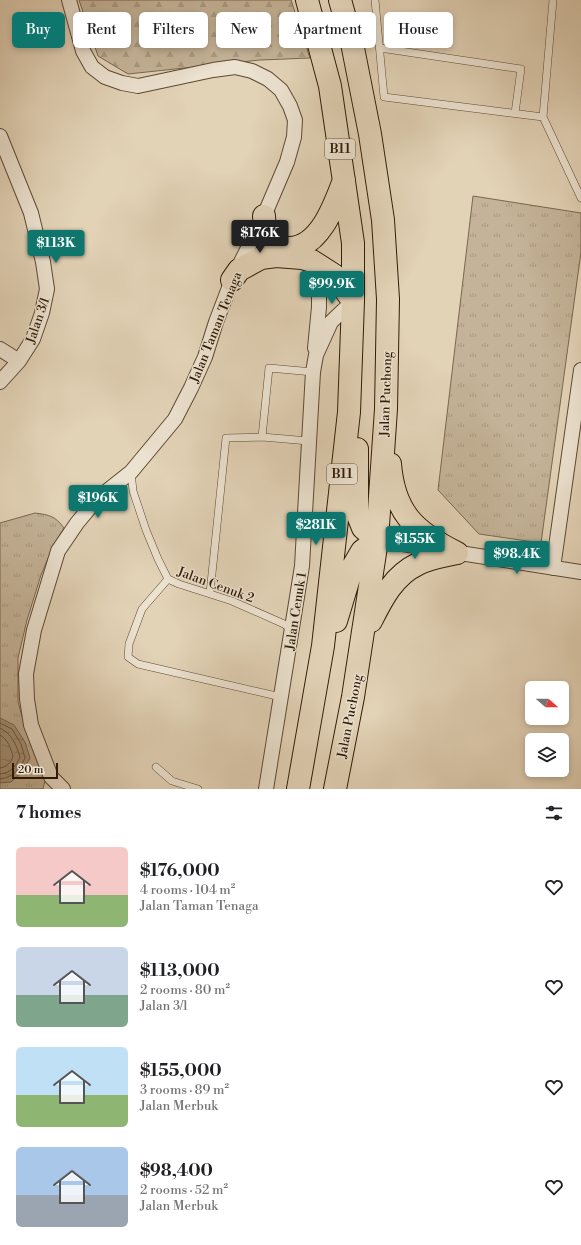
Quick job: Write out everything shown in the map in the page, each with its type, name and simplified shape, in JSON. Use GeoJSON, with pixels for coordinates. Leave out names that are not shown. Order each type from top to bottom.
{"type":"FeatureCollection","features":[{"type":"Feature","properties":{"kind":"main road","name":"B11"},"geometry":{"type":"LineString","coordinates":[[298,789],[323,646],[349,412],[353,302],[353,243],[344,178],[330,86],[308,0]]}},
{"type":"Feature","properties":{"kind":"main road","name":"Jalan Puchong"},"geometry":{"type":"LineString","coordinates":[[335,789],[364,635],[377,540],[386,409],[388,299],[383,220],[370,134],[354,50],[340,0]]}},
{"type":"Feature","properties":{"kind":"main road"},"geometry":{"type":"LineString","coordinates":[[264,216],[269,241],[280,248],[297,248],[310,240],[319,231],[328,216],[344,178]]}},
{"type":"Feature","properties":{"kind":"main road"},"geometry":{"type":"LineString","coordinates":[[232,280],[240,270],[261,258],[290,256],[302,258],[312,261],[334,275],[353,302]]}},
{"type":"Feature","properties":{"kind":"main road"},"geometry":{"type":"LineString","coordinates":[[386,409],[391,469],[395,493],[402,509],[416,528],[437,543],[457,553]]}},
{"type":"Feature","properties":{"kind":"main road"},"geometry":{"type":"LineString","coordinates":[[323,646],[334,630],[352,568],[362,551],[377,540],[363,528],[357,513],[357,442],[349,412]]}},
{"type":"Feature","properties":{"kind":"main road"},"geometry":{"type":"LineString","coordinates":[[364,635],[380,603],[392,584],[404,572],[430,559],[457,553]]}},
{"type":"Feature","properties":{"kind":"street","name":"Jalan Taman Tenaga"},"geometry":{"type":"LineString","coordinates":[[63,789],[50,783],[31,725],[27,699],[26,674],[34,630],[58,551],[77,523],[97,499],[131,472],[175,419],[205,357],[216,322],[232,280],[264,216],[287,162],[294,137],[295,120],[290,106],[281,90],[268,79],[252,71],[235,67],[213,70],[138,86],[122,84],[104,77],[92,67],[83,51],[69,0]]}},
{"type":"Feature","properties":{"kind":"street","name":"Jalan 3/1"},"geometry":{"type":"LineString","coordinates":[[0,136],[31,213],[43,262],[47,289],[42,312],[33,338],[19,361],[0,382]]}},
{"type":"Feature","properties":{"kind":"street"},"geometry":{"type":"LineString","coordinates":[[312,261],[319,288],[316,355]]}},
{"type":"Feature","properties":{"kind":"street","name":"Jalan Cenuk 1"},"geometry":{"type":"LineString","coordinates":[[266,789],[302,566],[313,372],[316,355],[331,322],[353,302]]}},
{"type":"Feature","properties":{"kind":"street"},"geometry":{"type":"LineString","coordinates":[[0,348],[19,361]]}},
{"type":"Feature","properties":{"kind":"street"},"geometry":{"type":"LineString","coordinates":[[553,568],[579,399],[581,370]]}},
{"type":"Feature","properties":{"kind":"street"},"geometry":{"type":"LineString","coordinates":[[377,540],[581,572]]}},
{"type":"Feature","properties":{"kind":"lane"},"geometry":{"type":"LineString","coordinates":[[375,0],[384,97],[543,117]]}},
{"type":"Feature","properties":{"kind":"lane"},"geometry":{"type":"LineString","coordinates":[[553,0],[543,117],[581,198]]}},
{"type":"Feature","properties":{"kind":"lane"},"geometry":{"type":"LineString","coordinates":[[380,48],[521,69],[515,113]]}},
{"type":"Feature","properties":{"kind":"lane"},"geometry":{"type":"LineString","coordinates":[[262,437],[268,368],[313,372]]}},
{"type":"Feature","properties":{"kind":"lane"},"geometry":{"type":"LineString","coordinates":[[210,593],[226,438],[262,437],[309,441]]}},
{"type":"Feature","properties":{"kind":"lane","name":"Jalan Cenuk 2"},"geometry":{"type":"LineString","coordinates":[[131,472],[134,491],[146,530],[168,579],[179,584],[210,593],[271,617],[292,630]]}},
{"type":"Feature","properties":{"kind":"lane"},"geometry":{"type":"LineString","coordinates":[[168,579],[142,609],[129,644],[128,657],[138,664],[281,696]]}},
{"type":"Feature","properties":{"kind":"lane"},"geometry":{"type":"LineString","coordinates":[[156,767],[172,781],[198,789]]}},
{"type":"Feature","properties":{"kind":"green space"},"geometry":{"type":"Polygon","coordinates":[[[79,0],[291,0],[295,12],[279,12],[279,48],[307,48],[310,58],[260,60],[128,74],[98,56],[95,48],[131,48],[131,12],[83,12],[79,0]]]}},
{"type":"Feature","properties":{"kind":"green space"},"geometry":{"type":"Polygon","coordinates":[[[473,196],[581,213],[581,252],[541,543],[479,534],[438,490],[473,196]]]}},
{"type":"Feature","properties":{"kind":"green space"},"geometry":{"type":"Polygon","coordinates":[[[35,513],[45,514],[52,517],[64,528],[54,544],[41,575],[27,620],[18,658],[18,702],[28,737],[45,780],[43,789],[0,789],[0,523],[35,513]]]}},
{"type":"Feature","properties":{"kind":"water"},"geometry":{"type":"Polygon","coordinates":[[[0,718],[14,725],[25,742],[30,758],[22,772],[11,782],[0,783],[0,718]]]}}]}
